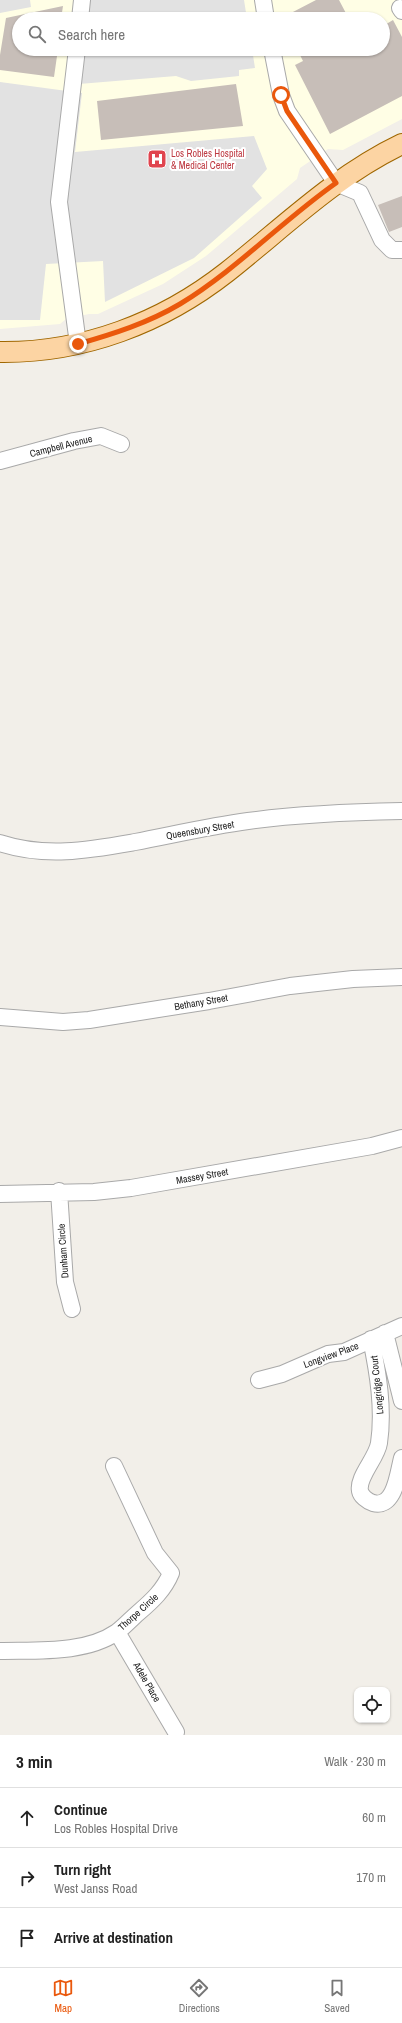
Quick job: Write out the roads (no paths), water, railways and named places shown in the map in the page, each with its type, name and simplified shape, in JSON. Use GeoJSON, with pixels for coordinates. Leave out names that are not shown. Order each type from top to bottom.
{"type":"FeatureCollection","features":[{"type":"Feature","properties":{"kind":"main road"},"geometry":{"type":"LineString","coordinates":[[0,352],[47,349],[78,344],[126,330],[179,305],[226,272],[299,211],[336,183],[402,144]]}},
{"type":"Feature","properties":{"kind":"street"},"geometry":{"type":"LineString","coordinates":[[81,12],[82,0]]}},
{"type":"Feature","properties":{"kind":"street"},"geometry":{"type":"LineString","coordinates":[[263,0],[265,12]]}},
{"type":"Feature","properties":{"kind":"street"},"geometry":{"type":"LineString","coordinates":[[76,56],[59,202],[78,344]]}},
{"type":"Feature","properties":{"kind":"street"},"geometry":{"type":"LineString","coordinates":[[273,56],[281,95],[287,111],[336,183],[349,190],[358,191],[382,240],[392,250],[402,250]]}},
{"type":"Feature","properties":{"kind":"street","name":"Campbell Avenue"},"geometry":{"type":"LineString","coordinates":[[0,461],[74,441],[101,436],[121,444]]}},
{"type":"Feature","properties":{"kind":"street","name":"Queensbury Street"},"geometry":{"type":"LineString","coordinates":[[0,843],[25,849],[81,852],[246,821],[278,817],[332,813],[402,812]]}},
{"type":"Feature","properties":{"kind":"street","name":"Bethany Street"},"geometry":{"type":"LineString","coordinates":[[0,1017],[56,1022],[89,1020],[209,1001],[290,986],[353,978],[402,977]]}},
{"type":"Feature","properties":{"kind":"street","name":"Massey Street"},"geometry":{"type":"LineString","coordinates":[[0,1194],[59,1191],[94,1192],[131,1188],[372,1146],[402,1138]]}},
{"type":"Feature","properties":{"kind":"street","name":"Dunham Circle"},"geometry":{"type":"LineString","coordinates":[[59,1191],[65,1282],[72,1309]]}},
{"type":"Feature","properties":{"kind":"street","name":"Longview Place"},"geometry":{"type":"LineString","coordinates":[[260,1380],[282,1374],[328,1354],[344,1352],[402,1326]]}},
{"type":"Feature","properties":{"kind":"street","name":"Longridge Court"},"geometry":{"type":"LineString","coordinates":[[378,1336],[402,1401]]}},
{"type":"Feature","properties":{"kind":"street","name":"Longridge Court"},"geometry":{"type":"LineString","coordinates":[[378,1336],[377,1367],[381,1414],[379,1443],[376,1454],[360,1480],[360,1491],[364,1498],[379,1504],[386,1502],[390,1497],[402,1458]]}},
{"type":"Feature","properties":{"kind":"street","name":"Thorpe Circle"},"geometry":{"type":"LineString","coordinates":[[0,1651],[70,1648],[102,1639],[117,1632],[154,1599],[166,1586],[171,1573],[156,1553],[114,1466]]}},
{"type":"Feature","properties":{"kind":"street","name":"Adele Place"},"geometry":{"type":"LineString","coordinates":[[117,1632],[176,1732]]}},
{"type":"Feature","properties":{"kind":"place","name":"Los Robles Hospital & Medical Center"},"geometry":{"type":"Point","coordinates":[157,159]}}]}
